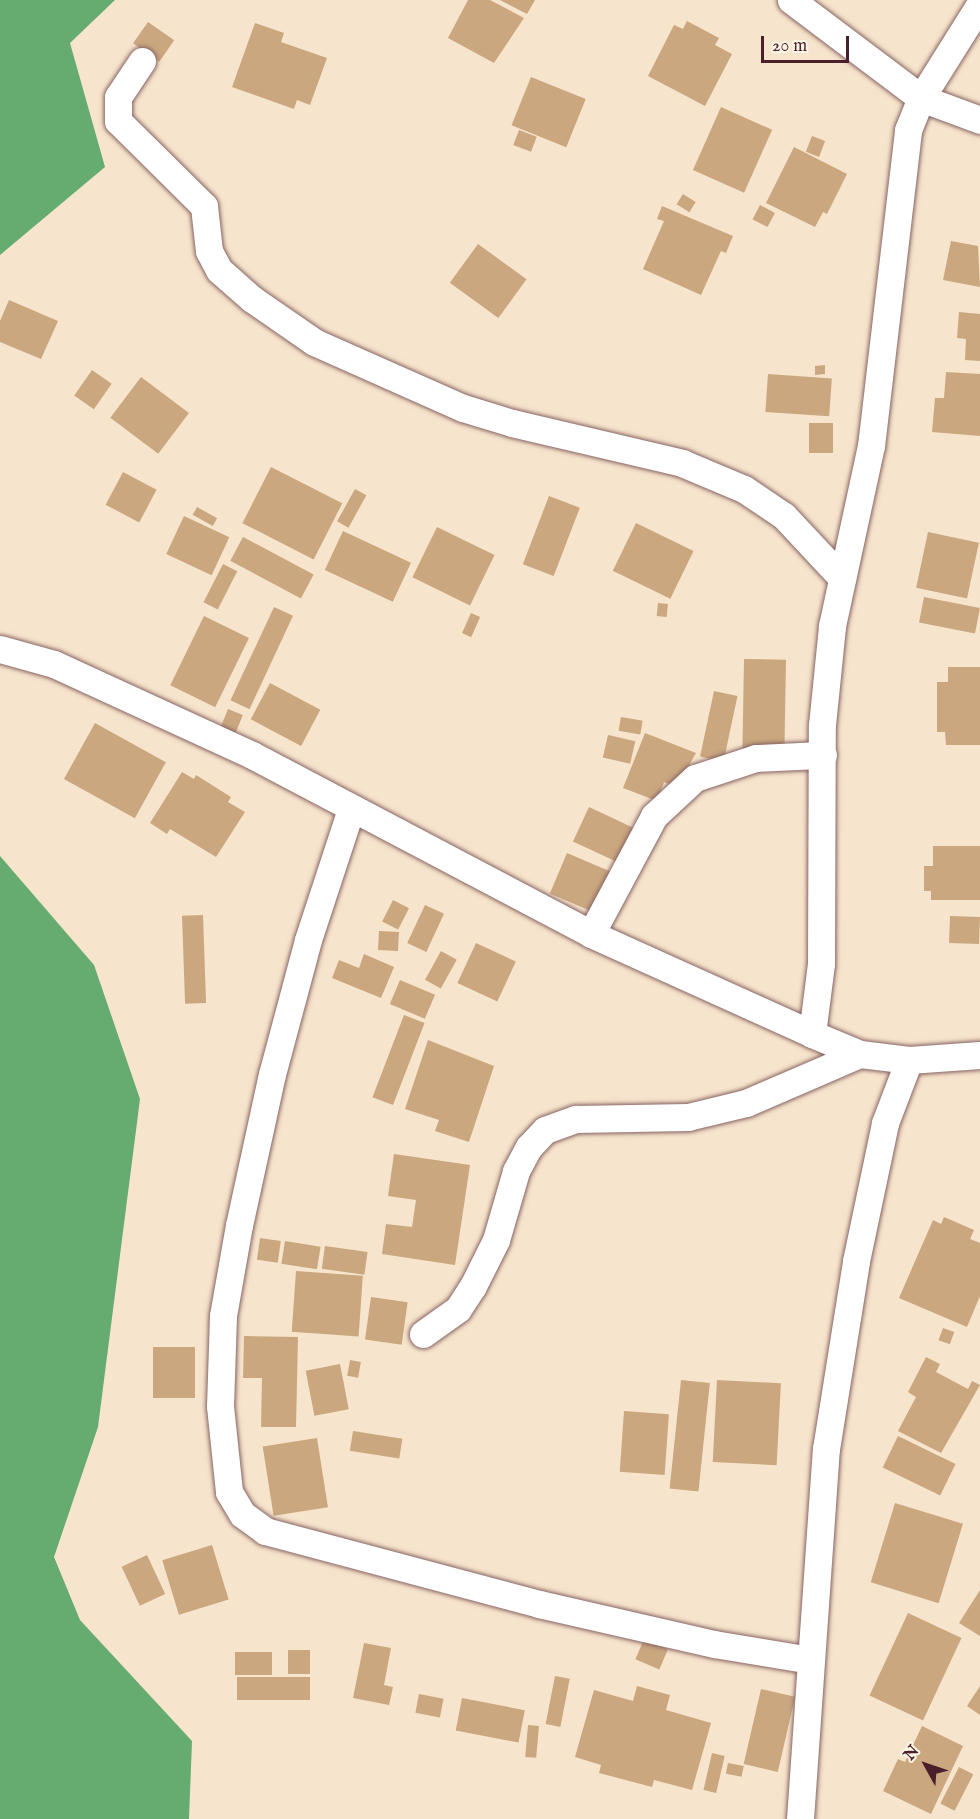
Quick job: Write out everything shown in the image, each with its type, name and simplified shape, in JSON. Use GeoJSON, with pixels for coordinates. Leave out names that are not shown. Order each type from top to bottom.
{"type":"FeatureCollection","features":[{"type":"Feature","properties":{"kind":"street"},"geometry":{"type":"LineString","coordinates":[[791,0],[921,98],[980,120]]}},
{"type":"Feature","properties":{"kind":"street"},"geometry":{"type":"LineString","coordinates":[[812,1034],[821,964],[823,755],[832,626],[871,446],[902,161],[908,130],[921,98],[980,4]]}},
{"type":"Feature","properties":{"kind":"street"},"geometry":{"type":"LineString","coordinates":[[142,62],[118,96],[118,121],[204,206],[209,251],[219,270],[252,299],[314,342],[463,408],[512,423],[682,463],[744,489],[784,516],[842,578]]}},
{"type":"Feature","properties":{"kind":"street"},"geometry":{"type":"LineString","coordinates":[[0,650],[54,664],[252,755],[591,934],[860,1054],[909,1060],[980,1055]]}},
{"type":"Feature","properties":{"kind":"street"},"geometry":{"type":"LineString","coordinates":[[591,934],[654,816],[695,777],[756,758],[823,755]]}},
{"type":"Feature","properties":{"kind":"street"},"geometry":{"type":"LineString","coordinates":[[351,808],[308,940],[272,1074],[239,1225],[223,1316],[220,1406],[229,1492],[242,1514],[265,1531],[539,1604],[714,1644],[811,1660]]}},
{"type":"Feature","properties":{"kind":"street"},"geometry":{"type":"LineString","coordinates":[[423,1334],[458,1310],[489,1258],[516,1171],[529,1147],[545,1130],[576,1119],[688,1117],[746,1103],[860,1054]]}},
{"type":"Feature","properties":{"kind":"street"},"geometry":{"type":"LineString","coordinates":[[800,1819],[826,1449],[856,1261],[885,1123],[909,1060]]}},
{"type":"Feature","properties":{"kind":"green space"},"geometry":{"type":"Polygon","coordinates":[[[0,0],[115,0],[70,43],[105,167],[0,255],[0,0]]]}},
{"type":"Feature","properties":{"kind":"green space"},"geometry":{"type":"Polygon","coordinates":[[[0,856],[94,965],[140,1099],[98,1427],[54,1557],[80,1620],[192,1741],[189,1819],[0,1819],[0,856]]]}},
{"type":"Feature","properties":{"kind":"building"},"geometry":{"type":"Polygon","coordinates":[[[468,0],[490,0],[524,18],[494,63],[448,38],[468,0]]]}},
{"type":"Feature","properties":{"kind":"building"},"geometry":{"type":"Polygon","coordinates":[[[500,0],[535,0],[527,14],[500,0]]]}},
{"type":"Feature","properties":{"kind":"building"},"geometry":{"type":"Polygon","coordinates":[[[687,21],[719,38],[715,45],[732,54],[705,106],[648,76],[674,25],[683,29],[687,21]]]}},
{"type":"Feature","properties":{"kind":"building"},"geometry":{"type":"Polygon","coordinates":[[[148,22],[174,40],[159,62],[133,43],[148,22]]]}},
{"type":"Feature","properties":{"kind":"building"},"geometry":{"type":"Polygon","coordinates":[[[255,23],[284,33],[281,42],[327,58],[310,105],[297,100],[294,109],[232,87],[255,23]]]}},
{"type":"Feature","properties":{"kind":"building"},"geometry":{"type":"Polygon","coordinates":[[[531,77],[586,99],[566,147],[512,125],[531,77]]]}},
{"type":"Feature","properties":{"kind":"building"},"geometry":{"type":"Polygon","coordinates":[[[721,107],[772,130],[744,193],[693,170],[721,107]]]}},
{"type":"Feature","properties":{"kind":"building"},"geometry":{"type":"Polygon","coordinates":[[[519,130],[537,137],[531,152],[513,145],[519,130]]]}},
{"type":"Feature","properties":{"kind":"building"},"geometry":{"type":"Polygon","coordinates":[[[812,136],[825,141],[819,157],[806,152],[812,136]]]}},
{"type":"Feature","properties":{"kind":"building"},"geometry":{"type":"Polygon","coordinates":[[[794,147],[847,174],[827,214],[823,212],[815,227],[766,203],[794,147]]]}},
{"type":"Feature","properties":{"kind":"building"},"geometry":{"type":"Polygon","coordinates":[[[683,194],[696,202],[689,212],[677,204],[683,194]]]}},
{"type":"Feature","properties":{"kind":"building"},"geometry":{"type":"Polygon","coordinates":[[[760,205],[775,213],[767,227],[752,219],[760,205]]]}},
{"type":"Feature","properties":{"kind":"building"},"geometry":{"type":"Polygon","coordinates":[[[662,206],[733,236],[726,253],[721,251],[701,295],[643,269],[664,221],[657,219],[662,206]]]}},
{"type":"Feature","properties":{"kind":"building"},"geometry":{"type":"Polygon","coordinates":[[[951,241],[978,246],[980,287],[943,280],[951,241]]]}},
{"type":"Feature","properties":{"kind":"building"},"geometry":{"type":"Polygon","coordinates":[[[478,244],[527,279],[498,318],[450,283],[478,244]]]}},
{"type":"Feature","properties":{"kind":"building"},"geometry":{"type":"Polygon","coordinates":[[[9,300],[58,321],[41,359],[0,342],[0,321],[9,300]]]}},
{"type":"Feature","properties":{"kind":"building"},"geometry":{"type":"Polygon","coordinates":[[[959,312],[980,314],[980,361],[965,360],[966,339],[957,338],[959,312]]]}},
{"type":"Feature","properties":{"kind":"building"},"geometry":{"type":"Polygon","coordinates":[[[825,365],[825,374],[815,375],[815,366],[825,365]]]}},
{"type":"Feature","properties":{"kind":"building"},"geometry":{"type":"Polygon","coordinates":[[[92,370],[112,384],[94,409],[74,395],[92,370]]]}},
{"type":"Feature","properties":{"kind":"building"},"geometry":{"type":"Polygon","coordinates":[[[946,372],[980,374],[980,436],[932,432],[935,398],[944,398],[946,372]]]}},
{"type":"Feature","properties":{"kind":"building"},"geometry":{"type":"Polygon","coordinates":[[[768,374],[832,378],[829,416],[765,412],[768,374]]]}},
{"type":"Feature","properties":{"kind":"building"},"geometry":{"type":"Polygon","coordinates":[[[141,377],[189,413],[158,454],[110,418],[141,377]]]}},
{"type":"Feature","properties":{"kind":"building"},"geometry":{"type":"Polygon","coordinates":[[[809,423],[833,423],[833,453],[809,453],[809,423]]]}},
{"type":"Feature","properties":{"kind":"building"},"geometry":{"type":"Polygon","coordinates":[[[271,467],[342,503],[314,559],[242,523],[271,467]]]}},
{"type":"Feature","properties":{"kind":"building"},"geometry":{"type":"Polygon","coordinates":[[[123,472],[157,490],[139,523],[106,505],[123,472]]]}},
{"type":"Feature","properties":{"kind":"building"},"geometry":{"type":"Polygon","coordinates":[[[355,489],[366,495],[348,528],[337,521],[355,489]]]}},
{"type":"Feature","properties":{"kind":"building"},"geometry":{"type":"Polygon","coordinates":[[[549,496],[580,508],[554,576],[523,564],[549,496]]]}},
{"type":"Feature","properties":{"kind":"building"},"geometry":{"type":"Polygon","coordinates":[[[197,507],[217,518],[213,526],[193,515],[197,507]]]}},
{"type":"Feature","properties":{"kind":"building"},"geometry":{"type":"Polygon","coordinates":[[[184,516],[229,537],[212,575],[166,554],[184,516]]]}},
{"type":"Feature","properties":{"kind":"building"},"geometry":{"type":"Polygon","coordinates":[[[636,523],[694,551],[670,599],[613,571],[636,523]]]}},
{"type":"Feature","properties":{"kind":"building"},"geometry":{"type":"Polygon","coordinates":[[[437,527],[495,555],[470,605],[412,577],[437,527]]]}},
{"type":"Feature","properties":{"kind":"building"},"geometry":{"type":"Polygon","coordinates":[[[343,531],[411,563],[393,602],[325,570],[343,531]]]}},
{"type":"Feature","properties":{"kind":"building"},"geometry":{"type":"Polygon","coordinates":[[[928,532],[979,543],[967,599],[916,588],[928,532]]]}},
{"type":"Feature","properties":{"kind":"building"},"geometry":{"type":"Polygon","coordinates":[[[243,537],[314,575],[301,598],[230,561],[243,537]]]}},
{"type":"Feature","properties":{"kind":"building"},"geometry":{"type":"Polygon","coordinates":[[[223,564],[237,571],[218,610],[203,602],[223,564]]]}},
{"type":"Feature","properties":{"kind":"building"},"geometry":{"type":"Polygon","coordinates":[[[924,597],[980,608],[975,633],[919,623],[924,597]]]}},
{"type":"Feature","properties":{"kind":"building"},"geometry":{"type":"Polygon","coordinates":[[[658,603],[668,604],[667,617],[657,616],[658,603]]]}},
{"type":"Feature","properties":{"kind":"building"},"geometry":{"type":"Polygon","coordinates":[[[274,607],[293,616],[250,709],[230,700],[274,607]]]}},
{"type":"Feature","properties":{"kind":"building"},"geometry":{"type":"Polygon","coordinates":[[[471,613],[480,617],[471,637],[462,633],[471,613]]]}},
{"type":"Feature","properties":{"kind":"building"},"geometry":{"type":"Polygon","coordinates":[[[204,616],[249,638],[215,707],[170,685],[204,616]]]}},
{"type":"Feature","properties":{"kind":"building"},"geometry":{"type":"Polygon","coordinates":[[[744,659],[786,660],[784,751],[742,750],[744,659]]]}},
{"type":"Feature","properties":{"kind":"building"},"geometry":{"type":"Polygon","coordinates":[[[948,667],[980,667],[980,745],[946,745],[945,732],[937,732],[937,682],[948,682],[948,667]]]}},
{"type":"Feature","properties":{"kind":"building"},"geometry":{"type":"Polygon","coordinates":[[[270,683],[320,710],[301,746],[251,719],[270,683]]]}},
{"type":"Feature","properties":{"kind":"building"},"geometry":{"type":"Polygon","coordinates":[[[714,691],[737,696],[724,762],[700,757],[714,691]]]}},
{"type":"Feature","properties":{"kind":"building"},"geometry":{"type":"Polygon","coordinates":[[[228,709],[243,715],[235,734],[220,728],[228,709]]]}},
{"type":"Feature","properties":{"kind":"building"},"geometry":{"type":"Polygon","coordinates":[[[621,717],[643,721],[640,735],[619,731],[621,717]]]}},
{"type":"Feature","properties":{"kind":"building"},"geometry":{"type":"Polygon","coordinates":[[[95,723],[166,762],[135,818],[64,779],[95,723]]]}},
{"type":"Feature","properties":{"kind":"building"},"geometry":{"type":"Polygon","coordinates":[[[645,733],[696,753],[677,787],[664,782],[657,801],[623,788],[645,733]]]}},
{"type":"Feature","properties":{"kind":"building"},"geometry":{"type":"Polygon","coordinates":[[[608,735],[635,741],[630,764],[603,757],[608,735]]]}},
{"type":"Feature","properties":{"kind":"building"},"geometry":{"type":"Polygon","coordinates":[[[182,772],[194,779],[196,775],[231,797],[228,802],[245,812],[216,857],[170,829],[167,834],[150,823],[182,772]]]}},
{"type":"Feature","properties":{"kind":"building"},"geometry":{"type":"Polygon","coordinates":[[[589,807],[634,828],[618,863],[573,841],[589,807]]]}},
{"type":"Feature","properties":{"kind":"building"},"geometry":{"type":"Polygon","coordinates":[[[933,846],[980,846],[980,900],[931,900],[931,891],[924,891],[924,866],[933,866],[933,846]]]}},
{"type":"Feature","properties":{"kind":"building"},"geometry":{"type":"Polygon","coordinates":[[[567,853],[612,872],[595,913],[550,894],[567,853]]]}},
{"type":"Feature","properties":{"kind":"building"},"geometry":{"type":"Polygon","coordinates":[[[393,900],[409,908],[398,930],[382,921],[393,900]]]}},
{"type":"Feature","properties":{"kind":"building"},"geometry":{"type":"Polygon","coordinates":[[[425,905],[444,914],[426,952],[407,943],[425,905]]]}},
{"type":"Feature","properties":{"kind":"building"},"geometry":{"type":"Polygon","coordinates":[[[203,915],[206,1003],[185,1004],[182,916],[203,915]]]}},
{"type":"Feature","properties":{"kind":"building"},"geometry":{"type":"Polygon","coordinates":[[[950,916],[980,917],[979,944],[949,943],[950,916]]]}},
{"type":"Feature","properties":{"kind":"building"},"geometry":{"type":"Polygon","coordinates":[[[379,931],[399,932],[398,951],[378,950],[379,931]]]}},
{"type":"Feature","properties":{"kind":"building"},"geometry":{"type":"Polygon","coordinates":[[[476,943],[516,962],[497,1001],[457,983],[476,943]]]}},
{"type":"Feature","properties":{"kind":"building"},"geometry":{"type":"Polygon","coordinates":[[[441,951],[457,960],[441,989],[425,980],[441,951]]]}},
{"type":"Feature","properties":{"kind":"building"},"geometry":{"type":"Polygon","coordinates":[[[364,954],[394,967],[381,998],[332,978],[339,960],[359,968],[364,954]]]}},
{"type":"Feature","properties":{"kind":"building"},"geometry":{"type":"Polygon","coordinates":[[[400,980],[435,995],[425,1019],[390,1004],[400,980]]]}},
{"type":"Feature","properties":{"kind":"building"},"geometry":{"type":"Polygon","coordinates":[[[404,1015],[425,1023],[393,1105],[372,1097],[404,1015]]]}},
{"type":"Feature","properties":{"kind":"building"},"geometry":{"type":"Polygon","coordinates":[[[428,1040],[494,1066],[469,1142],[435,1131],[439,1120],[405,1109],[428,1040]]]}},
{"type":"Feature","properties":{"kind":"building"},"geometry":{"type":"Polygon","coordinates":[[[394,1154],[470,1165],[455,1265],[382,1254],[386,1224],[412,1227],[416,1200],[388,1196],[394,1154]]]}},
{"type":"Feature","properties":{"kind":"building"},"geometry":{"type":"Polygon","coordinates":[[[944,1217],[974,1230],[970,1239],[980,1243],[980,1296],[967,1327],[899,1298],[933,1220],[941,1224],[944,1217]]]}},
{"type":"Feature","properties":{"kind":"building"},"geometry":{"type":"Polygon","coordinates":[[[260,1238],[281,1241],[278,1263],[257,1260],[260,1238]]]}},
{"type":"Feature","properties":{"kind":"building"},"geometry":{"type":"Polygon","coordinates":[[[285,1241],[321,1247],[317,1269],[281,1264],[285,1241]]]}},
{"type":"Feature","properties":{"kind":"building"},"geometry":{"type":"Polygon","coordinates":[[[325,1246],[368,1252],[364,1275],[322,1269],[325,1246]]]}},
{"type":"Feature","properties":{"kind":"building"},"geometry":{"type":"Polygon","coordinates":[[[296,1271],[363,1276],[359,1337],[292,1332],[296,1271]]]}},
{"type":"Feature","properties":{"kind":"building"},"geometry":{"type":"Polygon","coordinates":[[[371,1297],[408,1302],[402,1345],[365,1340],[371,1297]]]}},
{"type":"Feature","properties":{"kind":"building"},"geometry":{"type":"Polygon","coordinates":[[[943,1328],[954,1332],[950,1344],[939,1340],[943,1328]]]}},
{"type":"Feature","properties":{"kind":"building"},"geometry":{"type":"Polygon","coordinates":[[[244,1336],[298,1337],[296,1427],[261,1427],[262,1378],[243,1378],[244,1336]]]}},
{"type":"Feature","properties":{"kind":"building"},"geometry":{"type":"Polygon","coordinates":[[[153,1347],[195,1347],[195,1398],[153,1398],[153,1347]]]}},
{"type":"Feature","properties":{"kind":"building"},"geometry":{"type":"Polygon","coordinates":[[[926,1357],[940,1364],[936,1372],[968,1389],[972,1381],[980,1385],[941,1453],[898,1431],[916,1397],[908,1392],[926,1357]]]}},
{"type":"Feature","properties":{"kind":"building"},"geometry":{"type":"Polygon","coordinates":[[[350,1360],[361,1362],[358,1378],[347,1376],[350,1360]]]}},
{"type":"Feature","properties":{"kind":"building"},"geometry":{"type":"Polygon","coordinates":[[[340,1364],[349,1409],[314,1416],[306,1371],[340,1364]]]}},
{"type":"Feature","properties":{"kind":"building"},"geometry":{"type":"Polygon","coordinates":[[[681,1380],[710,1383],[698,1491],[670,1488],[681,1380]]]}},
{"type":"Feature","properties":{"kind":"building"},"geometry":{"type":"Polygon","coordinates":[[[717,1380],[781,1383],[777,1465],[713,1462],[717,1380]]]}},
{"type":"Feature","properties":{"kind":"building"},"geometry":{"type":"Polygon","coordinates":[[[624,1411],[669,1414],[665,1475],[620,1472],[624,1411]]]}},
{"type":"Feature","properties":{"kind":"building"},"geometry":{"type":"Polygon","coordinates":[[[353,1431],[402,1439],[399,1459],[350,1451],[353,1431]]]}},
{"type":"Feature","properties":{"kind":"building"},"geometry":{"type":"Polygon","coordinates":[[[898,1436],[956,1464],[940,1496],[883,1467],[898,1436]]]}},
{"type":"Feature","properties":{"kind":"building"},"geometry":{"type":"Polygon","coordinates":[[[317,1438],[328,1507],[274,1516],[263,1447],[317,1438]]]}},
{"type":"Feature","properties":{"kind":"building"},"geometry":{"type":"Polygon","coordinates":[[[895,1503],[963,1524],[939,1603],[871,1582],[895,1503]]]}},
{"type":"Feature","properties":{"kind":"building"},"geometry":{"type":"Polygon","coordinates":[[[212,1545],[229,1600],[179,1615],[162,1560],[212,1545]]]}},
{"type":"Feature","properties":{"kind":"building"},"geometry":{"type":"Polygon","coordinates":[[[147,1555],[165,1594],[140,1606],[122,1567],[147,1555]]]}},
{"type":"Feature","properties":{"kind":"building"},"geometry":{"type":"Polygon","coordinates":[[[980,1590],[980,1636],[959,1623],[980,1590]]]}},
{"type":"Feature","properties":{"kind":"building"},"geometry":{"type":"Polygon","coordinates":[[[908,1613],[961,1638],[923,1720],[870,1695],[908,1613]]]}},
{"type":"Feature","properties":{"kind":"building"},"geometry":{"type":"Polygon","coordinates":[[[644,1639],[668,1649],[659,1669],[635,1659],[644,1639]]]}},
{"type":"Feature","properties":{"kind":"building"},"geometry":{"type":"Polygon","coordinates":[[[364,1643],[391,1648],[384,1685],[393,1687],[389,1705],[353,1698],[364,1643]]]}},
{"type":"Feature","properties":{"kind":"building"},"geometry":{"type":"Polygon","coordinates":[[[288,1650],[310,1650],[310,1674],[288,1674],[288,1650]]]}},
{"type":"Feature","properties":{"kind":"building"},"geometry":{"type":"Polygon","coordinates":[[[235,1652],[272,1652],[272,1675],[235,1675],[235,1652]]]}},
{"type":"Feature","properties":{"kind":"building"},"geometry":{"type":"Polygon","coordinates":[[[555,1676],[570,1679],[560,1727],[546,1724],[555,1676]]]}},
{"type":"Feature","properties":{"kind":"building"},"geometry":{"type":"Polygon","coordinates":[[[237,1677],[310,1677],[310,1700],[237,1700],[237,1677]]]}},
{"type":"Feature","properties":{"kind":"building"},"geometry":{"type":"Polygon","coordinates":[[[637,1686],[670,1695],[666,1710],[711,1723],[692,1790],[654,1780],[652,1787],[599,1773],[601,1765],[575,1757],[594,1690],[633,1701],[637,1686]]]}},
{"type":"Feature","properties":{"kind":"building"},"geometry":{"type":"Polygon","coordinates":[[[980,1686],[980,1715],[967,1706],[980,1686]]]}},
{"type":"Feature","properties":{"kind":"building"},"geometry":{"type":"Polygon","coordinates":[[[761,1689],[795,1697],[778,1772],[744,1764],[761,1689]]]}},
{"type":"Feature","properties":{"kind":"building"},"geometry":{"type":"Polygon","coordinates":[[[419,1694],[444,1699],[440,1717],[415,1713],[419,1694]]]}},
{"type":"Feature","properties":{"kind":"building"},"geometry":{"type":"Polygon","coordinates":[[[462,1698],[525,1710],[519,1743],[456,1730],[462,1698]]]}},
{"type":"Feature","properties":{"kind":"building"},"geometry":{"type":"Polygon","coordinates":[[[528,1725],[539,1726],[536,1758],[525,1757],[528,1725]]]}},
{"type":"Feature","properties":{"kind":"building"},"geometry":{"type":"Polygon","coordinates":[[[922,1726],[963,1746],[931,1814],[883,1791],[898,1759],[905,1762],[922,1726]]]}},
{"type":"Feature","properties":{"kind":"building"},"geometry":{"type":"Polygon","coordinates":[[[712,1753],[725,1756],[716,1793],[703,1790],[712,1753]]]}},
{"type":"Feature","properties":{"kind":"building"},"geometry":{"type":"Polygon","coordinates":[[[728,1763],[744,1766],[742,1777],[726,1774],[728,1763]]]}},
{"type":"Feature","properties":{"kind":"building"},"geometry":{"type":"Polygon","coordinates":[[[959,1767],[973,1774],[955,1811],[940,1804],[959,1767]]]}}]}
